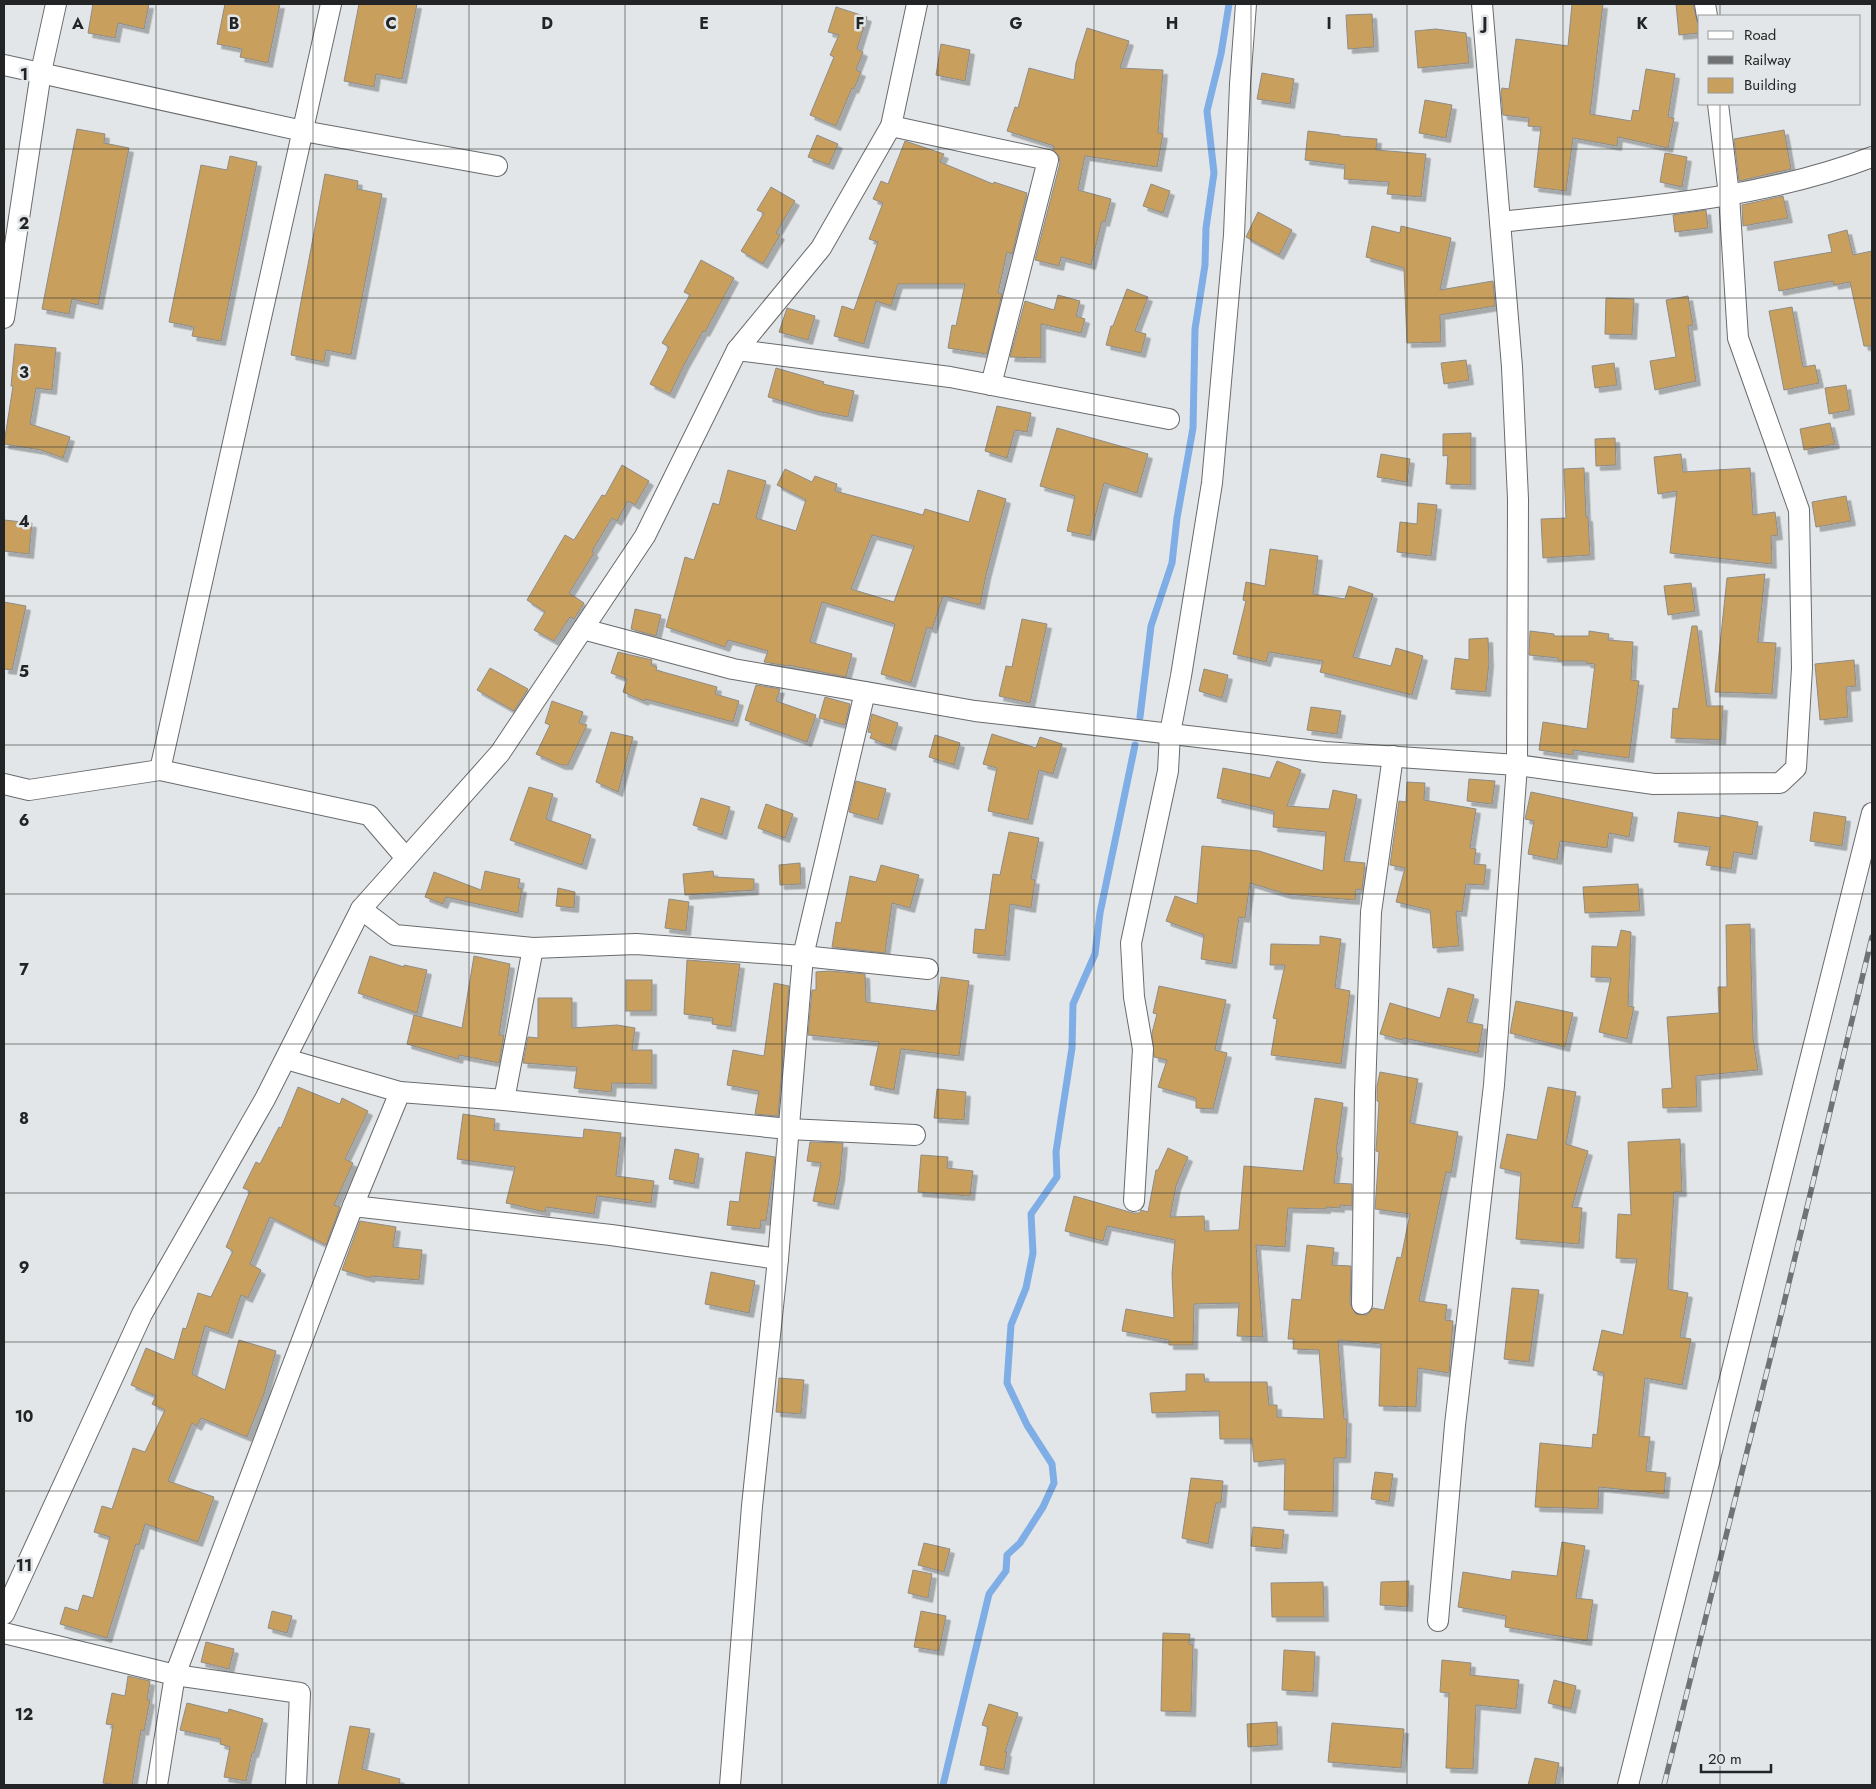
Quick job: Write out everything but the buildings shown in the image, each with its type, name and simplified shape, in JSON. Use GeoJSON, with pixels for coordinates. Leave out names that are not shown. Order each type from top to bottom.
{"type":"FeatureCollection","features":[{"type":"Feature","properties":{"kind":"street"},"geometry":{"type":"LineString","coordinates":[[4,318],[41,72],[56,4]]}},
{"type":"Feature","properties":{"kind":"street"},"geometry":{"type":"LineString","coordinates":[[160,770],[331,4]]}},
{"type":"Feature","properties":{"kind":"street"},"geometry":{"type":"LineString","coordinates":[[4,1614],[142,1314],[265,1099],[361,909],[500,753],[644,536],[737,350],[821,248],[891,126],[917,4]]}},
{"type":"Feature","properties":{"kind":"street"},"geometry":{"type":"LineString","coordinates":[[1134,1201],[1143,1050],[1134,997],[1130,943],[1168,771],[1170,734],[1212,483],[1234,235],[1240,84],[1246,4]]}},
{"type":"Feature","properties":{"kind":"street"},"geometry":{"type":"LineString","coordinates":[[1438,1622],[1455,1425],[1494,1085],[1517,765],[1518,499],[1512,367],[1482,4]]}},
{"type":"Feature","properties":{"kind":"street"},"geometry":{"type":"LineString","coordinates":[[4,64],[303,131],[497,166]]}},
{"type":"Feature","properties":{"kind":"street"},"geometry":{"type":"LineString","coordinates":[[583,629],[733,669],[975,711],[1325,752],[1517,765],[1654,784],[1780,783],[1796,768],[1802,668],[1799,510],[1738,338],[1729,195],[1718,105]]}},
{"type":"Feature","properties":{"kind":"street"},"geometry":{"type":"LineString","coordinates":[[891,126],[1048,160],[991,385]]}},
{"type":"Feature","properties":{"kind":"street"},"geometry":{"type":"LineString","coordinates":[[1500,222],[1729,195],[1833,172],[1872,157]]}},
{"type":"Feature","properties":{"kind":"street"},"geometry":{"type":"LineString","coordinates":[[737,350],[950,377],[1168,419]]}},
{"type":"Feature","properties":{"kind":"street"},"geometry":{"type":"LineString","coordinates":[[730,1785],[752,1506],[778,1259],[804,956],[865,692]]}},
{"type":"Feature","properties":{"kind":"street"},"geometry":{"type":"LineString","coordinates":[[1362,1304],[1365,1093],[1371,912],[1393,756]]}},
{"type":"Feature","properties":{"kind":"street"},"geometry":{"type":"LineString","coordinates":[[4,784],[29,790],[160,770],[369,815],[406,858]]}},
{"type":"Feature","properties":{"kind":"street"},"geometry":{"type":"LineString","coordinates":[[1628,1785],[1872,813]]}},
{"type":"Feature","properties":{"kind":"street"},"geometry":{"type":"LineString","coordinates":[[361,909],[395,935],[533,948],[636,944],[804,956],[928,969]]}},
{"type":"Feature","properties":{"kind":"street"},"geometry":{"type":"LineString","coordinates":[[504,1100],[533,948]]}},
{"type":"Feature","properties":{"kind":"street"},"geometry":{"type":"LineString","coordinates":[[286,1059],[400,1092],[504,1100],[788,1129],[915,1136]]}},
{"type":"Feature","properties":{"kind":"street"},"geometry":{"type":"LineString","coordinates":[[157,1785],[175,1674],[353,1206],[400,1092]]}},
{"type":"Feature","properties":{"kind":"street"},"geometry":{"type":"LineString","coordinates":[[353,1206],[612,1235],[778,1259]]}},
{"type":"Feature","properties":{"kind":"street"},"geometry":{"type":"LineString","coordinates":[[4,1633],[175,1674],[300,1693],[296,1785]]}},
{"type":"Feature","properties":{"kind":"waterway"},"geometry":{"type":"LineString","coordinates":[[1140,717],[1151,626],[1172,563],[1177,518],[1193,428],[1195,329],[1205,265],[1206,228],[1214,173],[1207,111],[1221,54],[1229,4]]}},
{"type":"Feature","properties":{"kind":"waterway"},"geometry":{"type":"LineString","coordinates":[[943,1785],[989,1594],[1006,1571],[1007,1555],[1020,1543],[1043,1507],[1054,1483],[1052,1464],[1027,1425],[1007,1383],[1011,1325],[1026,1288],[1033,1253],[1031,1214],[1057,1177],[1056,1152],[1072,1048],[1073,1004],[1095,954],[1100,913],[1135,745]]}},
{"type":"Feature","properties":{"kind":"railway"},"geometry":{"type":"LineString","coordinates":[[1664,1785],[1784,1303],[1872,937]]}}]}
